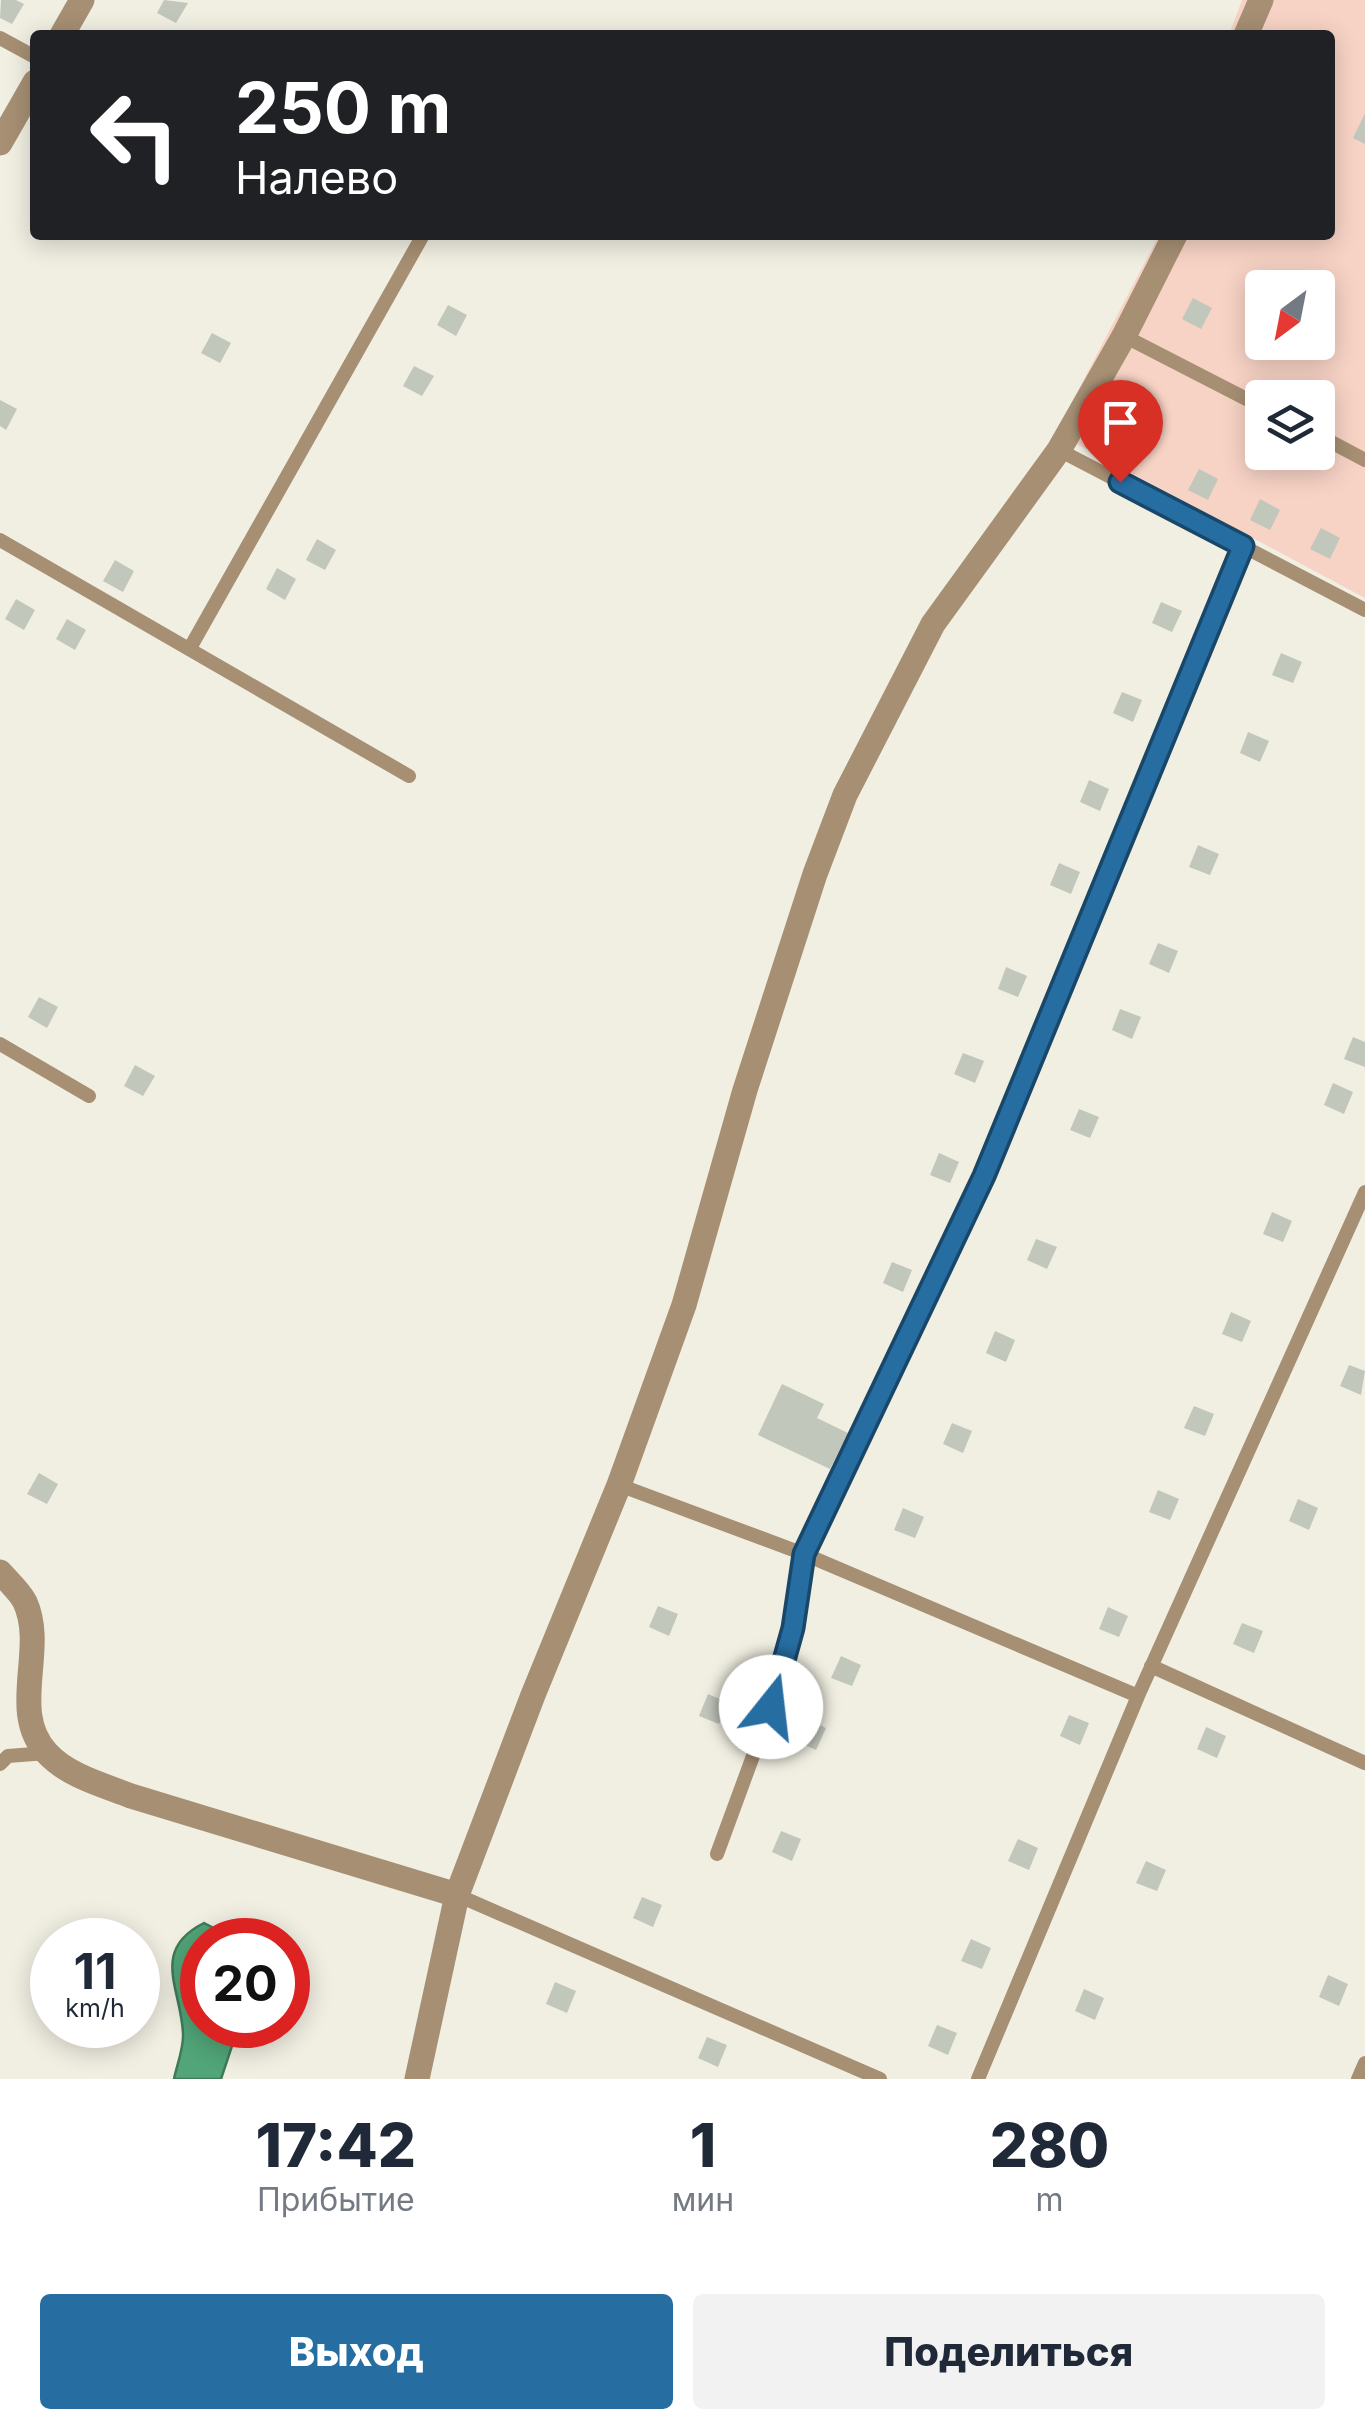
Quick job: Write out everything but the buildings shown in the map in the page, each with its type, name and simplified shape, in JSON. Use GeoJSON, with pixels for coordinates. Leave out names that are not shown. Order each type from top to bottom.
{"type":"FeatureCollection","features":[{"type":"Feature","properties":{"kind":"street"},"geometry":{"type":"LineString","coordinates":[[65,30],[82,0]]}},
{"type":"Feature","properties":{"kind":"street"},"geometry":{"type":"LineString","coordinates":[[1248,30],[1260,0]]}},
{"type":"Feature","properties":{"kind":"street"},"geometry":{"type":"LineString","coordinates":[[0,143],[30,91]]}},
{"type":"Feature","properties":{"kind":"street"},"geometry":{"type":"LineString","coordinates":[[416,2079],[457,1895],[619,1486],[684,1305],[745,1090],[814,874],[846,795],[934,624],[1059,450],[1172,240]]}},
{"type":"Feature","properties":{"kind":"street"},"geometry":{"type":"LineString","coordinates":[[0,1572],[25,1601],[33,1634],[29,1717],[47,1753],[83,1778],[131,1796],[457,1895]]}},
{"type":"Feature","properties":{"kind":"lane"},"geometry":{"type":"LineString","coordinates":[[0,38],[30,54]]}},
{"type":"Feature","properties":{"kind":"lane"},"geometry":{"type":"LineString","coordinates":[[190,648],[419,240]]}},
{"type":"Feature","properties":{"kind":"lane"},"geometry":{"type":"LineString","coordinates":[[1124,336],[1245,398]]}},
{"type":"Feature","properties":{"kind":"lane"},"geometry":{"type":"LineString","coordinates":[[1335,445],[1365,460]]}},
{"type":"Feature","properties":{"kind":"lane"},"geometry":{"type":"LineString","coordinates":[[1059,450],[1365,610]]}},
{"type":"Feature","properties":{"kind":"lane"},"geometry":{"type":"LineString","coordinates":[[0,540],[409,776]]}},
{"type":"Feature","properties":{"kind":"lane"},"geometry":{"type":"LineString","coordinates":[[717,1854],[771,1707],[793,1628],[804,1554],[984,1176],[1243,546]]}},
{"type":"Feature","properties":{"kind":"lane"},"geometry":{"type":"LineString","coordinates":[[0,1044],[88,1096]]}},
{"type":"Feature","properties":{"kind":"lane"},"geometry":{"type":"LineString","coordinates":[[978,2079],[1138,1696],[1365,1192]]}},
{"type":"Feature","properties":{"kind":"lane"},"geometry":{"type":"LineString","coordinates":[[619,1486],[804,1554],[1138,1696]]}},
{"type":"Feature","properties":{"kind":"lane"},"geometry":{"type":"LineString","coordinates":[[1152,1666],[1365,1764]]}},
{"type":"Feature","properties":{"kind":"lane"},"geometry":{"type":"LineString","coordinates":[[0,1764],[8,1756],[47,1753]]}},
{"type":"Feature","properties":{"kind":"lane"},"geometry":{"type":"LineString","coordinates":[[457,1895],[880,2079]]}},
{"type":"Feature","properties":{"kind":"lane"},"geometry":{"type":"LineString","coordinates":[[1358,2079],[1365,2063]]}},
{"type":"Feature","properties":{"kind":"shaded area"},"geometry":{"type":"Polygon","coordinates":[[[1242,0],[1365,0],[1365,598],[1056,433],[1156,240],[1335,240],[1335,30],[1231,30],[1242,0]]]}},
{"type":"Feature","properties":{"kind":"shaded area"},"geometry":{"type":"Polygon","coordinates":[[[180,1943],[180,2012],[172,1972],[180,1943]]]}},
{"type":"Feature","properties":{"kind":"shaded area"},"geometry":{"type":"Polygon","coordinates":[[[231,2048],[221,2079],[174,2079],[181,2050],[231,2048]]]}},
{"type":"Feature","properties":{"kind":"route"},"geometry":{"type":"LineString","coordinates":[[771,1707],[793,1628],[804,1554],[984,1176],[1243,546],[1120,482]]}}]}
